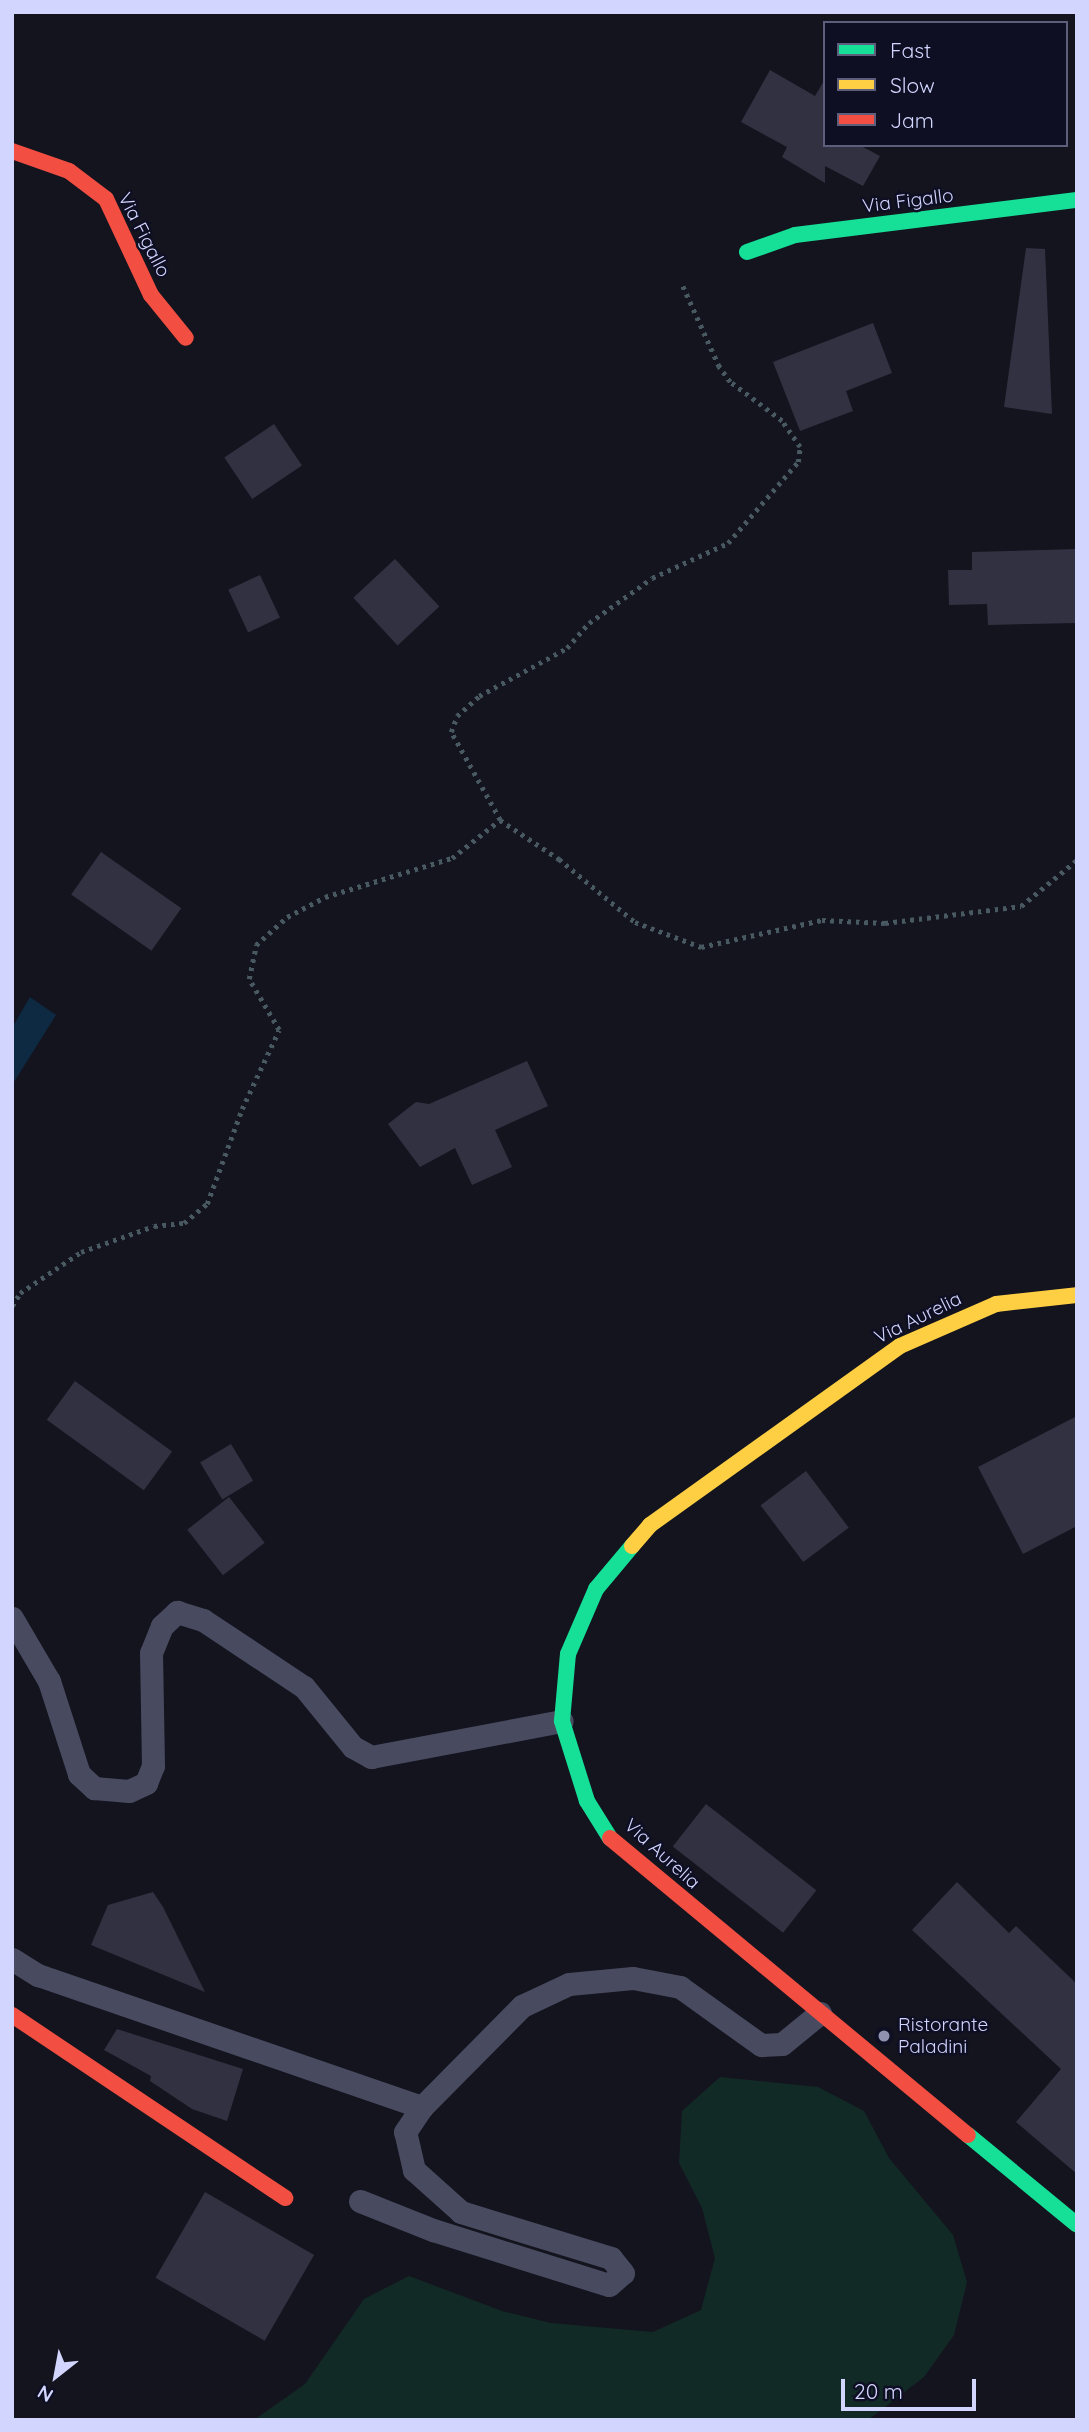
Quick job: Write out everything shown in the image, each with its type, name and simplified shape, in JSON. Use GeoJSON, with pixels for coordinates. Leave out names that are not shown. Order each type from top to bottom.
{"type":"FeatureCollection","features":[{"type":"Feature","properties":{"kind":"main road","name":"Via Figallo"},"geometry":{"type":"LineString","coordinates":[[12,151],[69,171],[106,200],[151,295],[187,338]]}},
{"type":"Feature","properties":{"kind":"main road","name":"Via Figallo"},"geometry":{"type":"LineString","coordinates":[[747,252],[795,235],[1077,200]]}},
{"type":"Feature","properties":{"kind":"main road","name":"Via Aurelia"},"geometry":{"type":"LineString","coordinates":[[1077,1295],[996,1304],[900,1346],[650,1525],[596,1589],[568,1654],[562,1721],[587,1801],[610,1838],[1077,2225]]}},
{"type":"Feature","properties":{"kind":"main road"},"geometry":{"type":"LineString","coordinates":[[12,2015],[285,2198]]}},
{"type":"Feature","properties":{"kind":"lane"},"geometry":{"type":"LineString","coordinates":[[12,1618],[49,1681],[79,1774],[94,1788],[130,1791],[146,1783],[153,1766],[151,1653],[162,1626],[177,1612],[213,1625],[304,1687],[352,1747],[371,1757],[562,1721]]}},
{"type":"Feature","properties":{"kind":"lane"},"geometry":{"type":"LineString","coordinates":[[12,1959],[38,1975],[422,2107]]}},
{"type":"Feature","properties":{"kind":"lane"},"geometry":{"type":"LineString","coordinates":[[360,2201],[433,2230],[609,2285],[623,2273],[611,2258],[461,2213],[414,2170],[405,2132],[422,2107],[522,2006],[569,1984],[633,1978],[680,1987],[761,2045],[782,2044],[820,2013]]}},
{"type":"Feature","properties":{"kind":"path"},"geometry":{"type":"LineString","coordinates":[[681,283],[719,368],[730,382],[782,421],[800,447],[798,462],[728,543],[709,556],[652,578],[589,623],[567,648],[479,696],[457,716],[451,732],[499,820],[559,859],[635,922],[701,947],[822,920],[884,923],[1021,906],[1077,860]]}},
{"type":"Feature","properties":{"kind":"path"},"geometry":{"type":"LineString","coordinates":[[12,1306],[20,1293],[81,1252],[154,1226],[184,1223],[207,1204],[242,1109],[279,1030],[249,979],[256,945],[287,916],[325,897],[452,858],[499,820]]}},
{"type":"Feature","properties":{"kind":"green space"},"geometry":{"type":"Polygon","coordinates":[[[720,2077],[818,2087],[864,2111],[889,2158],[953,2235],[967,2282],[954,2335],[924,2377],[868,2420],[254,2420],[305,2384],[364,2299],[409,2276],[502,2311],[551,2323],[653,2332],[701,2310],[715,2258],[702,2208],[679,2163],[682,2111],[720,2077]]]}},
{"type":"Feature","properties":{"kind":"water"},"geometry":{"type":"Polygon","coordinates":[[[30,997],[56,1015],[12,1085],[12,1028],[30,997]]]}},
{"type":"Feature","properties":{"kind":"building"},"geometry":{"type":"Polygon","coordinates":[[[770,70],[815,96],[823,82],[823,147],[863,147],[880,156],[863,186],[825,166],[825,183],[782,157],[787,147],[741,122],[770,70]]]}},
{"type":"Feature","properties":{"kind":"building"},"geometry":{"type":"Polygon","coordinates":[[[1026,248],[1045,249],[1052,414],[1004,407],[1026,248]]]}},
{"type":"Feature","properties":{"kind":"building"},"geometry":{"type":"Polygon","coordinates":[[[873,323],[892,373],[846,391],[853,411],[800,431],[773,362],[873,323]]]}},
{"type":"Feature","properties":{"kind":"building"},"geometry":{"type":"Polygon","coordinates":[[[274,424],[302,465],[252,499],[224,458],[274,424]]]}},
{"type":"Feature","properties":{"kind":"building"},"geometry":{"type":"Polygon","coordinates":[[[1077,549],[1077,623],[988,625],[987,604],[949,605],[948,570],[972,570],[972,552],[1077,549]]]}},
{"type":"Feature","properties":{"kind":"building"},"geometry":{"type":"Polygon","coordinates":[[[395,559],[439,607],[398,645],[353,598],[395,559]]]}},
{"type":"Feature","properties":{"kind":"building"},"geometry":{"type":"Polygon","coordinates":[[[260,575],[280,618],[248,632],[228,590],[260,575]]]}},
{"type":"Feature","properties":{"kind":"building"},"geometry":{"type":"Polygon","coordinates":[[[101,852],[181,908],[151,951],[71,895],[101,852]]]}},
{"type":"Feature","properties":{"kind":"building"},"geometry":{"type":"Polygon","coordinates":[[[527,1061],[548,1106],[495,1130],[512,1167],[472,1185],[455,1148],[420,1167],[388,1124],[416,1102],[429,1104],[527,1061]]]}},
{"type":"Feature","properties":{"kind":"building"},"geometry":{"type":"Polygon","coordinates":[[[75,1381],[172,1452],[144,1490],[47,1420],[75,1381]]]}},
{"type":"Feature","properties":{"kind":"building"},"geometry":{"type":"Polygon","coordinates":[[[1077,1416],[1077,1526],[1023,1554],[978,1467],[1077,1416]]]}},
{"type":"Feature","properties":{"kind":"building"},"geometry":{"type":"Polygon","coordinates":[[[231,1444],[253,1481],[222,1499],[200,1463],[231,1444]]]}},
{"type":"Feature","properties":{"kind":"building"},"geometry":{"type":"Polygon","coordinates":[[[806,1471],[849,1528],[803,1562],[760,1505],[806,1471]]]}},
{"type":"Feature","properties":{"kind":"building"},"geometry":{"type":"Polygon","coordinates":[[[229,1497],[265,1543],[223,1575],[187,1530],[229,1497]]]}},
{"type":"Feature","properties":{"kind":"building"},"geometry":{"type":"Polygon","coordinates":[[[706,1804],[816,1890],[783,1933],[673,1847],[706,1804]]]}},
{"type":"Feature","properties":{"kind":"building"},"geometry":{"type":"Polygon","coordinates":[[[957,1882],[1009,1933],[1016,1926],[1077,1984],[1077,2174],[1016,2122],[1061,2069],[912,1930],[957,1882]]]}},
{"type":"Feature","properties":{"kind":"building"},"geometry":{"type":"Polygon","coordinates":[[[153,1892],[205,1992],[91,1945],[108,1905],[153,1892]]]}},
{"type":"Feature","properties":{"kind":"building"},"geometry":{"type":"Polygon","coordinates":[[[117,2029],[243,2069],[227,2121],[192,2109],[150,2081],[151,2076],[104,2050],[117,2029]]]}},
{"type":"Feature","properties":{"kind":"building"},"geometry":{"type":"Polygon","coordinates":[[[205,2192],[314,2255],[265,2341],[155,2278],[205,2192]]]}},
{"type":"Feature","properties":{"kind":"traffic: fast"},"geometry":{"type":"LineString","coordinates":[[747,252],[795,235],[1077,200]]}},
{"type":"Feature","properties":{"kind":"traffic: fast"},"geometry":{"type":"LineString","coordinates":[[610,1838],[587,1801],[562,1721],[568,1654],[596,1589],[632,1546]]}},
{"type":"Feature","properties":{"kind":"traffic: fast"},"geometry":{"type":"LineString","coordinates":[[968,2135],[1077,2225]]}},
{"type":"Feature","properties":{"kind":"traffic: slow"},"geometry":{"type":"LineString","coordinates":[[632,1546],[650,1525],[900,1346],[996,1304],[1077,1295]]}},
{"type":"Feature","properties":{"kind":"traffic: jam"},"geometry":{"type":"LineString","coordinates":[[12,151],[69,171],[106,199],[151,295],[186,338]]}},
{"type":"Feature","properties":{"kind":"traffic: jam"},"geometry":{"type":"LineString","coordinates":[[610,1838],[968,2135]]}},
{"type":"Feature","properties":{"kind":"traffic: jam"},"geometry":{"type":"LineString","coordinates":[[12,2015],[285,2198]]}},
{"type":"Feature","properties":{"kind":"place","name":"Ristorante Paladini"},"geometry":{"type":"Point","coordinates":[884,2036]}}]}
